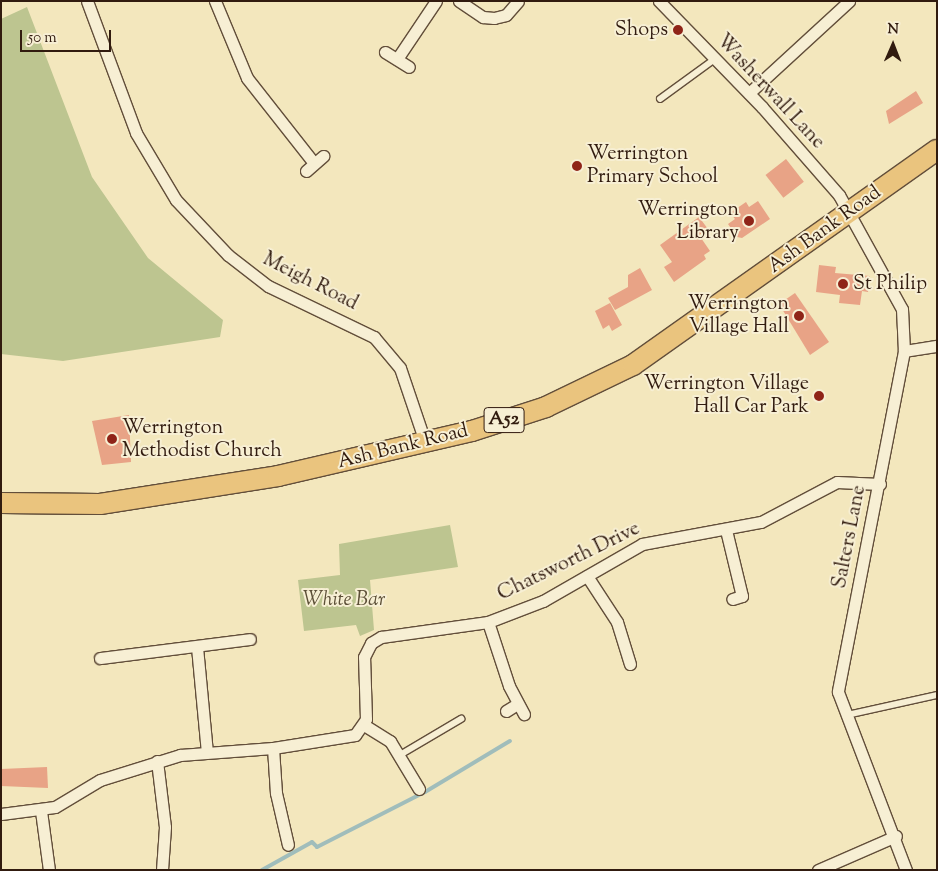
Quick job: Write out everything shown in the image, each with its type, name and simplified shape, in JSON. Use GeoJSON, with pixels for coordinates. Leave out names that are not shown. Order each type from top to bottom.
{"type":"FeatureCollection","features":[{"type":"Feature","properties":{"kind":"highway","name":"Ash Bank Road"},"geometry":{"type":"LineString","coordinates":[[1,504],[56,506],[142,500],[278,476],[425,442],[546,407],[633,365],[937,150]]}},
{"type":"Feature","properties":{"kind":"street","name":"Meigh Road"},"geometry":{"type":"LineString","coordinates":[[87,1],[136,133],[176,200],[228,255],[268,286],[374,337],[400,368],[425,442]]}},
{"type":"Feature","properties":{"kind":"street"},"geometry":{"type":"LineString","coordinates":[[215,1],[247,78],[314,163]]}},
{"type":"Feature","properties":{"kind":"street"},"geometry":{"type":"LineString","coordinates":[[397,59],[436,1]]}},
{"type":"Feature","properties":{"kind":"street"},"geometry":{"type":"LineString","coordinates":[[459,1],[483,17],[494,18],[506,15],[518,1]]}},
{"type":"Feature","properties":{"kind":"street","name":"Washerwall Lane"},"geometry":{"type":"LineString","coordinates":[[659,1],[748,93],[839,195],[848,213]]}},
{"type":"Feature","properties":{"kind":"street"},"geometry":{"type":"LineString","coordinates":[[748,93],[849,1]]}},
{"type":"Feature","properties":{"kind":"street"},"geometry":{"type":"LineString","coordinates":[[385,52],[410,67]]}},
{"type":"Feature","properties":{"kind":"street","name":"Salters Lane"},"geometry":{"type":"LineString","coordinates":[[848,213],[902,309],[904,351],[880,484],[838,692],[896,836],[906,870]]}},
{"type":"Feature","properties":{"kind":"street"},"geometry":{"type":"LineString","coordinates":[[904,351],[937,346]]}},
{"type":"Feature","properties":{"kind":"street","name":"Chatsworth Drive"},"geometry":{"type":"LineString","coordinates":[[364,725],[363,662],[371,643],[386,636],[488,622],[543,601],[642,544],[673,536],[726,530],[778,515],[832,484],[850,480],[880,484]]}},
{"type":"Feature","properties":{"kind":"street"},"geometry":{"type":"LineString","coordinates":[[726,530],[742,596],[732,599]]}},
{"type":"Feature","properties":{"kind":"street"},"geometry":{"type":"LineString","coordinates":[[588,576],[617,622],[630,664]]}},
{"type":"Feature","properties":{"kind":"street"},"geometry":{"type":"LineString","coordinates":[[488,622],[520,709],[506,712]]}},
{"type":"Feature","properties":{"kind":"street"},"geometry":{"type":"LineString","coordinates":[[100,658],[250,639]]}},
{"type":"Feature","properties":{"kind":"street"},"geometry":{"type":"LineString","coordinates":[[197,647],[207,753]]}},
{"type":"Feature","properties":{"kind":"street"},"geometry":{"type":"LineString","coordinates":[[1,814],[41,811],[100,780],[157,761],[207,753],[273,748],[343,738],[355,735],[364,725],[390,741],[400,755],[407,779],[419,789]]}},
{"type":"Feature","properties":{"kind":"street"},"geometry":{"type":"LineString","coordinates":[[273,748],[283,831],[288,845]]}},
{"type":"Feature","properties":{"kind":"street"},"geometry":{"type":"LineString","coordinates":[[157,761],[165,827],[162,870]]}},
{"type":"Feature","properties":{"kind":"street"},"geometry":{"type":"LineString","coordinates":[[41,811],[49,870]]}},
{"type":"Feature","properties":{"kind":"street"},"geometry":{"type":"LineString","coordinates":[[272,835],[283,831]]}},
{"type":"Feature","properties":{"kind":"street"},"geometry":{"type":"LineString","coordinates":[[818,870],[896,836]]}},
{"type":"Feature","properties":{"kind":"lane"},"geometry":{"type":"LineString","coordinates":[[660,99],[715,59]]}},
{"type":"Feature","properties":{"kind":"lane"},"geometry":{"type":"LineString","coordinates":[[847,715],[937,695]]}},
{"type":"Feature","properties":{"kind":"lane"},"geometry":{"type":"LineString","coordinates":[[400,755],[461,719]]}},
{"type":"Feature","properties":{"kind":"green space"},"geometry":{"type":"Polygon","coordinates":[[[27,7],[92,177],[148,258],[223,320],[220,337],[63,361],[1,354],[1,19],[27,7]]]}},
{"type":"Feature","properties":{"kind":"green space","name":"White Bar"},"geometry":{"type":"Polygon","coordinates":[[[450,525],[458,567],[370,580],[374,630],[360,636],[356,625],[304,631],[298,580],[340,575],[339,544],[450,525]]]}},
{"type":"Feature","properties":{"kind":"building"},"geometry":{"type":"Polygon","coordinates":[[[916,91],[923,103],[889,124],[886,111],[916,91]]]}},
{"type":"Feature","properties":{"kind":"building"},"geometry":{"type":"Polygon","coordinates":[[[786,159],[804,182],[783,198],[766,175],[786,159]]]}},
{"type":"Feature","properties":{"kind":"building","name":"Werrington Library"},"geometry":{"type":"Polygon","coordinates":[[[758,201],[770,219],[742,238],[737,237],[728,224],[735,219],[730,213],[746,202],[749,207],[758,201]]]}},
{"type":"Feature","properties":{"kind":"building"},"geometry":{"type":"Polygon","coordinates":[[[699,217],[708,229],[699,235],[710,251],[704,255],[706,259],[674,282],[664,267],[672,262],[660,245],[699,217]]]}},
{"type":"Feature","properties":{"kind":"building","name":"St Philip"},"geometry":{"type":"Polygon","coordinates":[[[819,265],[836,267],[835,273],[870,276],[868,292],[862,291],[860,305],[839,303],[840,295],[816,292],[819,265]]]}},
{"type":"Feature","properties":{"kind":"building"},"geometry":{"type":"Polygon","coordinates":[[[640,268],[652,290],[615,310],[608,298],[628,287],[628,275],[640,268]]]}},
{"type":"Feature","properties":{"kind":"building","name":"Werrington Village Hall"},"geometry":{"type":"Polygon","coordinates":[[[795,293],[829,342],[810,355],[779,304],[795,293]]]}},
{"type":"Feature","properties":{"kind":"building"},"geometry":{"type":"Polygon","coordinates":[[[610,303],[622,325],[612,331],[609,325],[603,329],[595,311],[610,303]]]}},
{"type":"Feature","properties":{"kind":"building","name":"Werrington Methodist Church"},"geometry":{"type":"Polygon","coordinates":[[[129,415],[131,462],[102,465],[92,421],[129,415]]]}},
{"type":"Feature","properties":{"kind":"building"},"geometry":{"type":"Polygon","coordinates":[[[47,767],[48,788],[1,786],[1,769],[47,767]]]}},
{"type":"Feature","properties":{"kind":"waterway"},"geometry":{"type":"LineString","coordinates":[[262,870],[312,842],[317,847],[425,792],[510,741]]}},
{"type":"Feature","properties":{"kind":"place","name":"Shops"},"geometry":{"type":"Point","coordinates":[678,30]}},
{"type":"Feature","properties":{"kind":"place","name":"Werrington Primary School"},"geometry":{"type":"Point","coordinates":[577,166]}},
{"type":"Feature","properties":{"kind":"place","name":"Werrington Library"},"geometry":{"type":"Point","coordinates":[749,221]}},
{"type":"Feature","properties":{"kind":"place","name":"St Philip"},"geometry":{"type":"Point","coordinates":[843,284]}},
{"type":"Feature","properties":{"kind":"place","name":"Werrington Village Hall"},"geometry":{"type":"Point","coordinates":[799,316]}},
{"type":"Feature","properties":{"kind":"place","name":"Werrington Village Hall Car Park"},"geometry":{"type":"Point","coordinates":[819,396]}},
{"type":"Feature","properties":{"kind":"place","name":"Werrington Methodist Church"},"geometry":{"type":"Point","coordinates":[112,439]}}]}
